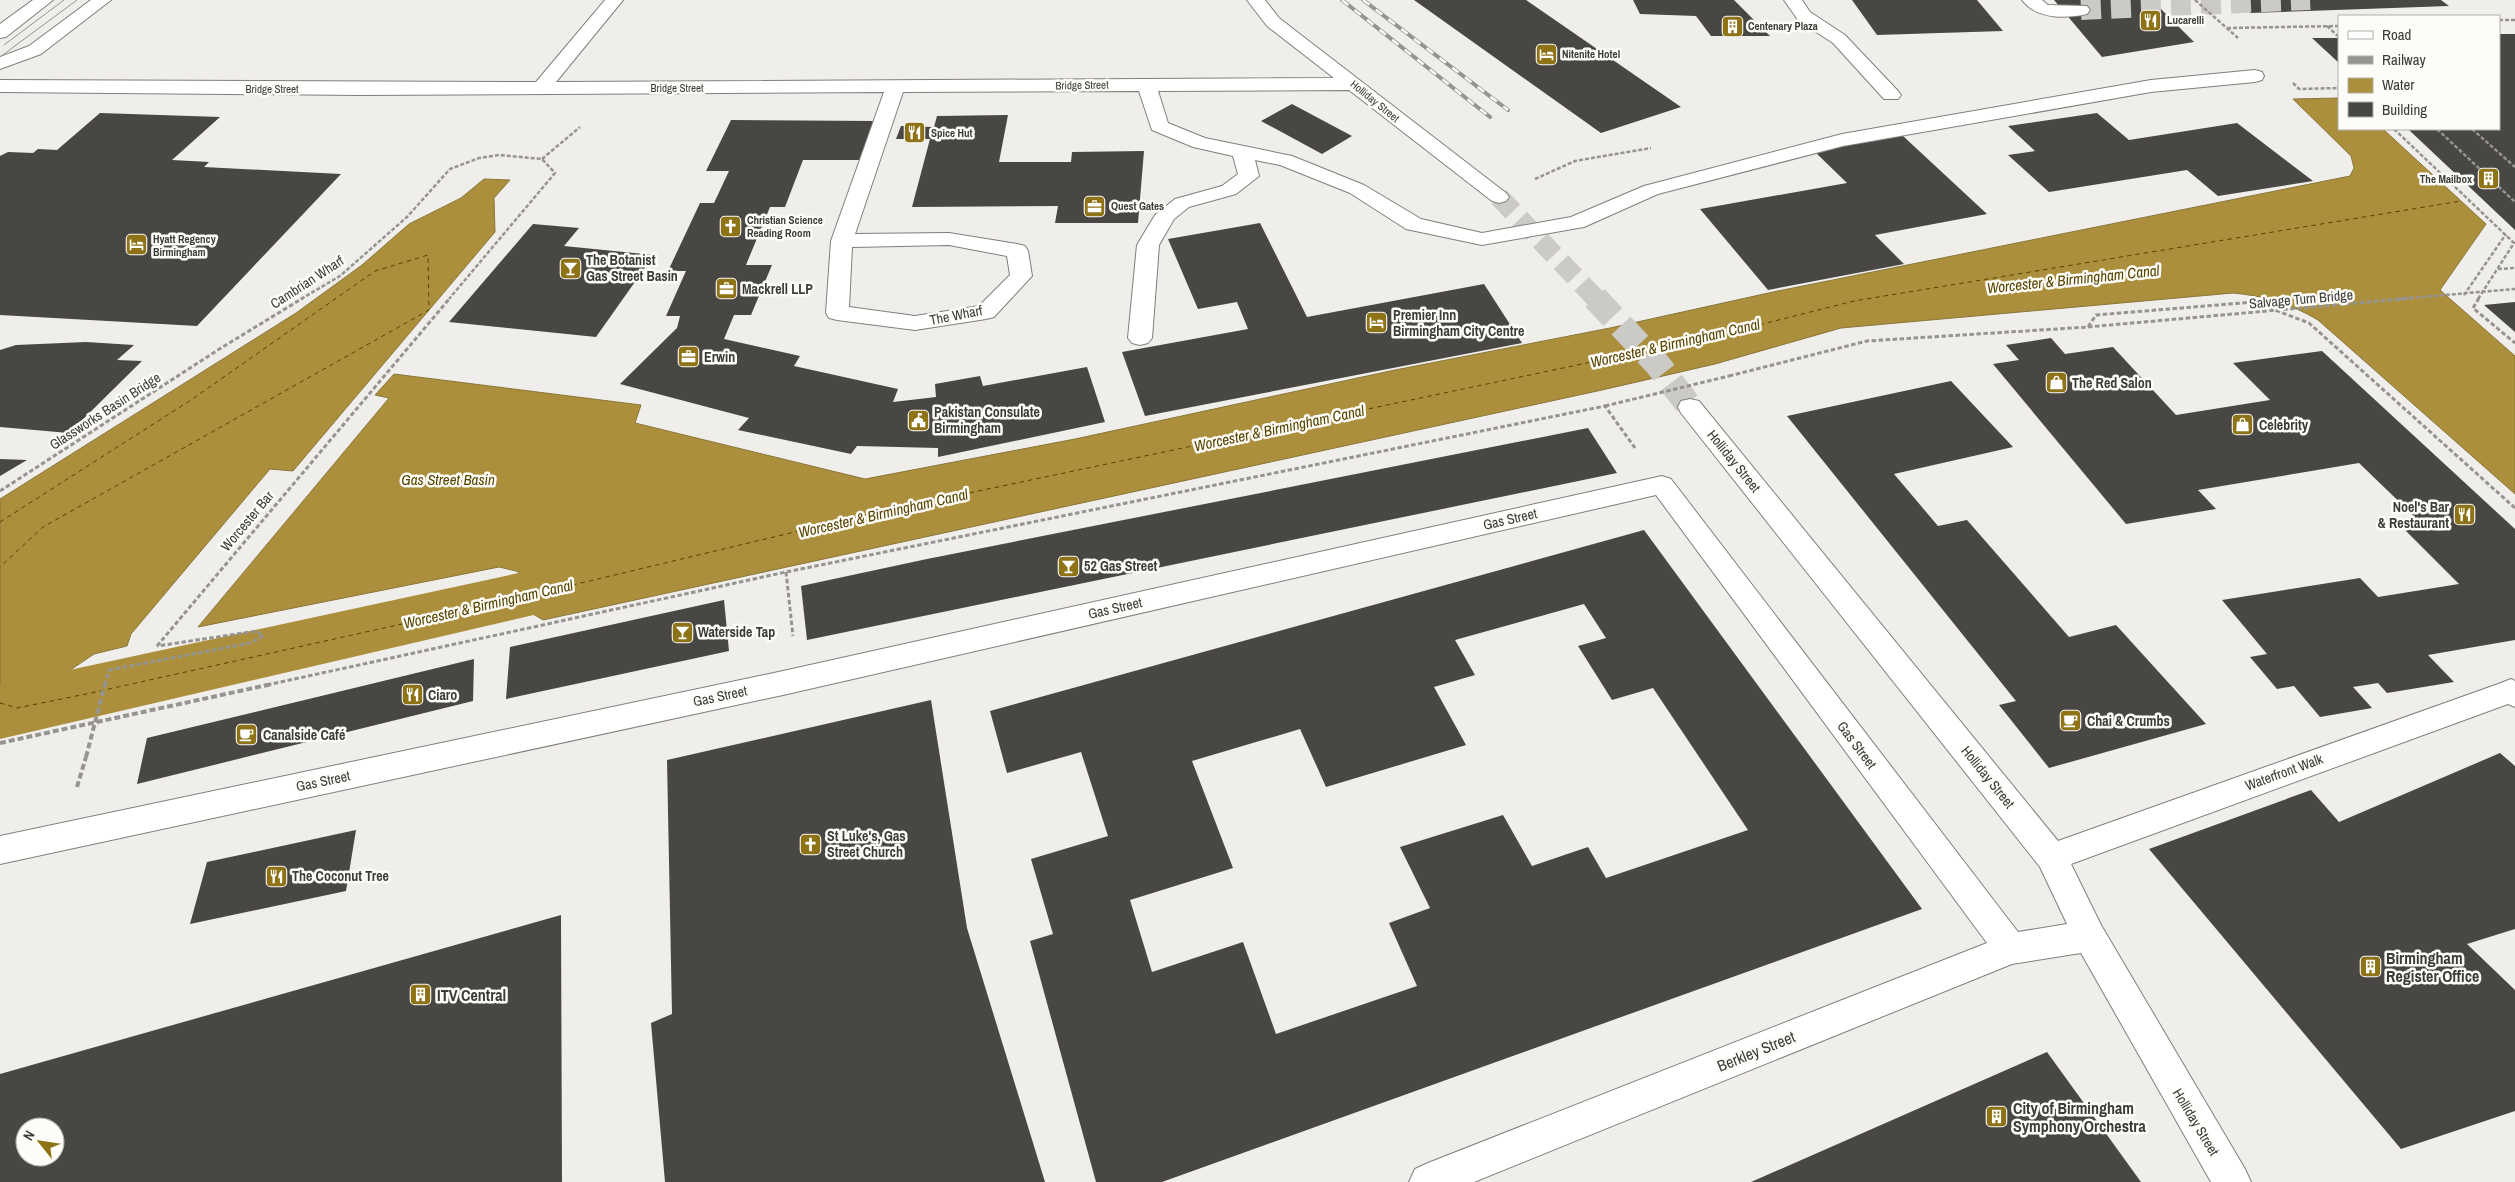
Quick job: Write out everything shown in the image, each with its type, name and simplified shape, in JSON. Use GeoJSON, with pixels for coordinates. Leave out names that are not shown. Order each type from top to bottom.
{"type":"FeatureCollection","features":[{"type":"Feature","properties":{"kind":"street"},"geometry":{"type":"LineString","coordinates":[[0,32],[44,0]]}},
{"type":"Feature","properties":{"kind":"street"},"geometry":{"type":"LineString","coordinates":[[0,63],[36,50],[102,0]]}},
{"type":"Feature","properties":{"kind":"street"},"geometry":{"type":"LineString","coordinates":[[541,89],[614,0]]}},
{"type":"Feature","properties":{"kind":"street","name":"Holliday Street"},"geometry":{"type":"LineString","coordinates":[[1256,0],[1273,22],[1499,197]]}},
{"type":"Feature","properties":{"kind":"street"},"geometry":{"type":"LineString","coordinates":[[1793,0],[1804,16],[1839,39],[1891,95]]}},
{"type":"Feature","properties":{"kind":"street"},"geometry":{"type":"LineString","coordinates":[[2030,0],[2044,10],[2081,10]]}},
{"type":"Feature","properties":{"kind":"street"},"geometry":{"type":"LineString","coordinates":[[1147,84],[1159,126],[1200,143],[1285,160],[1357,189],[1414,224],[1482,239],[1576,222],[1651,190],[1842,140],[2151,86],[2255,76]]}},
{"type":"Feature","properties":{"kind":"street","name":"Bridge Street"},"geometry":{"type":"LineString","coordinates":[[0,86],[541,89],[1354,84]]}},
{"type":"Feature","properties":{"kind":"street","name":"The Wharf"},"geometry":{"type":"LineString","coordinates":[[842,241],[949,239],[1018,251],[1021,276],[986,312],[915,323],[837,313],[842,241],[895,87]]}},
{"type":"Feature","properties":{"kind":"street"},"geometry":{"type":"LineString","coordinates":[[1140,338],[1148,245],[1166,214],[1182,203],[1229,190],[1249,176],[1242,151]]}},
{"type":"Feature","properties":{"kind":"street","name":"Holliday Street"},"geometry":{"type":"LineString","coordinates":[[1690,407],[2052,857],[2089,936],[2232,1182]]}},
{"type":"Feature","properties":{"kind":"street","name":"Gas Street"},"geometry":{"type":"LineString","coordinates":[[0,850],[783,682],[1662,485],[2011,949]]}},
{"type":"Feature","properties":{"kind":"street","name":"Waterfront Walk"},"geometry":{"type":"LineString","coordinates":[[2052,857],[2133,826],[2511,691],[2515,696]]}},
{"type":"Feature","properties":{"kind":"street","name":"Berkley Street"},"geometry":{"type":"LineString","coordinates":[[1428,1182],[2011,949],[2089,936]]}},
{"type":"Feature","properties":{"kind":"path"},"geometry":{"type":"LineString","coordinates":[[2195,0],[2227,28],[2338,26]]}},
{"type":"Feature","properties":{"kind":"path"},"geometry":{"type":"LineString","coordinates":[[2500,20],[2515,20]]}},
{"type":"Feature","properties":{"kind":"path"},"geometry":{"type":"LineString","coordinates":[[2327,26],[2338,36]]}},
{"type":"Feature","properties":{"kind":"path"},"geometry":{"type":"LineString","coordinates":[[2299,89],[2338,88]]}},
{"type":"Feature","properties":{"kind":"path"},"geometry":{"type":"LineString","coordinates":[[2395,130],[2514,243],[2474,308],[2515,343]]}},
{"type":"Feature","properties":{"kind":"path"},"geometry":{"type":"LineString","coordinates":[[2438,130],[2515,202]]}},
{"type":"Feature","properties":{"kind":"path"},"geometry":{"type":"LineString","coordinates":[[2473,130],[2515,167]]}},
{"type":"Feature","properties":{"kind":"path","name":"Cambrian Wharf"},"geometry":{"type":"LineString","coordinates":[[221,348],[340,276],[407,217],[450,169],[480,158],[499,155],[542,159],[555,172],[525,207]]}},
{"type":"Feature","properties":{"kind":"path","name":"Worcester Bar"},"geometry":{"type":"LineString","coordinates":[[77,789],[109,670],[250,643],[263,636],[257,631],[158,646],[525,207]]}},
{"type":"Feature","properties":{"kind":"path"},"geometry":{"type":"LineString","coordinates":[[2464,295],[2506,234]]}},
{"type":"Feature","properties":{"kind":"path"},"geometry":{"type":"LineString","coordinates":[[2498,269],[2515,268]]}},
{"type":"Feature","properties":{"kind":"path","name":"Salvage Turn Bridge"},"geometry":{"type":"LineString","coordinates":[[0,743],[786,572],[1605,406],[1866,341],[2088,327],[2515,289]]}},
{"type":"Feature","properties":{"kind":"path"},"geometry":{"type":"LineString","coordinates":[[2088,327],[2096,315],[2254,302],[2309,323],[2515,508]]}},
{"type":"Feature","properties":{"kind":"path","name":"Glassworks Basin Bridge"},"geometry":{"type":"LineString","coordinates":[[0,491],[221,348]]}},
{"type":"Feature","properties":{"kind":"path"},"geometry":{"type":"LineString","coordinates":[[1605,406],[1662,485]]}},
{"type":"Feature","properties":{"kind":"path"},"geometry":{"type":"LineString","coordinates":[[783,682],[794,642],[786,572]]}},
{"type":"Feature","properties":{"kind":"water","name":"Gas Street Basin"},"geometry":{"type":"Polygon","coordinates":[[[2338,98],[2338,130],[2384,130],[2486,224],[2440,290],[2515,356],[2515,494],[2318,320],[2298,309],[2277,302],[2256,296],[2233,293],[1841,328],[1715,364],[1602,390],[543,620],[510,600],[512,593],[530,578],[516,571],[499,567],[198,627],[389,398],[375,395],[394,374],[641,405],[635,423],[865,479],[1075,439],[1390,371],[1610,328],[1773,292],[2350,176],[2354,168],[2351,156],[2293,99],[2338,98]]]}},
{"type":"Feature","properties":{"kind":"water"},"geometry":{"type":"Polygon","coordinates":[[[484,179],[510,180],[494,198],[495,232],[293,471],[270,469],[131,634],[127,646],[94,654],[60,677],[91,684],[91,693],[60,720],[0,733],[0,499],[296,313],[362,265],[409,224],[461,198],[484,179]]]}},
{"type":"Feature","properties":{"kind":"building","name":"Nitenite Hotel"},"geometry":{"type":"Polygon","coordinates":[[[1414,0],[1526,0],[1681,107],[1601,133],[1414,0]]]}},
{"type":"Feature","properties":{"kind":"building","name":"Centenary Plaza"},"geometry":{"type":"Polygon","coordinates":[[[1633,0],[1734,0],[1770,36],[1711,36],[1696,16],[1640,14],[1633,0]]]}},
{"type":"Feature","properties":{"kind":"building"},"geometry":{"type":"Polygon","coordinates":[[[1852,0],[1977,0],[2003,31],[1877,35],[1852,0]]]}},
{"type":"Feature","properties":{"kind":"building"},"geometry":{"type":"Polygon","coordinates":[[[2054,0],[2152,0],[2194,42],[2102,57],[2054,0]]]}},
{"type":"Feature","properties":{"kind":"building"},"geometry":{"type":"Polygon","coordinates":[[[2237,0],[2441,0],[2449,6],[2250,13],[2237,0]]]}},
{"type":"Feature","properties":{"kind":"building","name":"The Mailbox"},"geometry":{"type":"Polygon","coordinates":[[[2500,34],[2515,34],[2515,230],[2409,130],[2500,130],[2500,34]]]}},
{"type":"Feature","properties":{"kind":"building"},"geometry":{"type":"Polygon","coordinates":[[[2312,38],[2338,38],[2338,62],[2312,38]]]}},
{"type":"Feature","properties":{"kind":"building"},"geometry":{"type":"Polygon","coordinates":[[[1292,104],[1352,136],[1322,154],[1261,121],[1292,104]]]}},
{"type":"Feature","properties":{"kind":"building","name":"Hyatt Regency Birmingham"},"geometry":{"type":"Polygon","coordinates":[[[100,113],[220,117],[172,160],[209,162],[204,167],[341,174],[197,326],[0,315],[0,156],[8,152],[33,153],[38,149],[57,150],[100,113]]]}},
{"type":"Feature","properties":{"kind":"building"},"geometry":{"type":"Polygon","coordinates":[[[2097,113],[2129,140],[2237,123],[2313,181],[2218,196],[2187,170],[2049,192],[2008,155],[2035,151],[2008,126],[2097,113]]]}},
{"type":"Feature","properties":{"kind":"building"},"geometry":{"type":"Polygon","coordinates":[[[1008,115],[999,162],[1071,162],[1072,152],[1144,151],[1138,223],[1055,223],[1058,206],[912,207],[930,139],[896,139],[901,126],[934,127],[937,116],[1008,115]]]}},
{"type":"Feature","properties":{"kind":"building"},"geometry":{"type":"Polygon","coordinates":[[[731,120],[874,121],[860,160],[803,160],[785,207],[770,207],[746,265],[772,265],[751,315],[734,315],[724,339],[800,356],[794,366],[898,389],[893,402],[936,397],[935,384],[980,376],[983,386],[1087,367],[1105,422],[938,457],[938,448],[857,446],[851,454],[738,430],[749,418],[620,384],[677,328],[680,316],[666,316],[686,271],[668,271],[700,203],[714,203],[729,171],[706,171],[731,120]]]}},
{"type":"Feature","properties":{"kind":"building"},"geometry":{"type":"Polygon","coordinates":[[[1903,136],[1987,214],[1875,235],[1904,264],[1768,290],[1700,209],[1847,183],[1814,151],[1903,136]]]}},
{"type":"Feature","properties":{"kind":"building","name":"Premier Inn Birmingham City Centre"},"geometry":{"type":"Polygon","coordinates":[[[1260,223],[1307,317],[1484,284],[1522,343],[1145,416],[1122,352],[1248,329],[1237,302],[1198,309],[1168,239],[1260,223]]]}},
{"type":"Feature","properties":{"kind":"building","name":"The Botanist Gas Street Basin"},"geometry":{"type":"Polygon","coordinates":[[[533,224],[579,228],[564,246],[654,255],[596,337],[449,322],[533,224]]]}},
{"type":"Feature","properties":{"kind":"building"},"geometry":{"type":"Polygon","coordinates":[[[2515,302],[2515,332],[2484,305],[2515,302]]]}},
{"type":"Feature","properties":{"kind":"building"},"geometry":{"type":"Polygon","coordinates":[[[2051,338],[2065,354],[2113,347],[2176,415],[2270,400],[2233,363],[2322,351],[2515,529],[2515,640],[2428,655],[2454,682],[2387,693],[2378,683],[2353,687],[2372,708],[2320,717],[2294,686],[2277,689],[2250,657],[2267,654],[2222,600],[2360,578],[2378,597],[2459,584],[2395,520],[2415,517],[2359,463],[2198,490],[2216,509],[2126,524],[1993,364],[2019,360],[2006,345],[2051,338]]]}},
{"type":"Feature","properties":{"kind":"building"},"geometry":{"type":"Polygon","coordinates":[[[86,342],[134,345],[117,360],[142,361],[69,433],[0,427],[0,350],[16,345],[86,342]]]}},
{"type":"Feature","properties":{"kind":"building"},"geometry":{"type":"Polygon","coordinates":[[[1951,381],[2013,447],[1894,474],[1938,526],[1967,520],[2069,637],[2116,625],[2206,724],[2049,768],[1999,705],[2016,701],[1787,416],[1951,381]]]}},
{"type":"Feature","properties":{"kind":"building"},"geometry":{"type":"Polygon","coordinates":[[[1588,428],[1617,473],[807,640],[801,586],[927,559],[1588,428]]]}},
{"type":"Feature","properties":{"kind":"building"},"geometry":{"type":"Polygon","coordinates":[[[0,459],[27,460],[0,476],[0,459]]]}},
{"type":"Feature","properties":{"kind":"building"},"geometry":{"type":"Polygon","coordinates":[[[1644,530],[1922,909],[1162,1182],[1096,1182],[1030,941],[1053,934],[1031,859],[1108,836],[1081,752],[1007,773],[990,711],[1644,530]],[[1584,604],[1455,640],[1475,675],[1434,687],[1466,745],[1326,787],[1300,729],[1192,761],[1233,868],[1130,900],[1152,972],[1243,942],[1276,1034],[1417,986],[1389,923],[1430,908],[1400,847],[1503,815],[1532,866],[1588,847],[1606,878],[1748,830],[1653,688],[1612,700],[1578,646],[1606,638],[1584,604]]]}},
{"type":"Feature","properties":{"kind":"building"},"geometry":{"type":"Polygon","coordinates":[[[724,600],[729,651],[506,699],[510,647],[724,600]]]}},
{"type":"Feature","properties":{"kind":"building","name":"Canalside Café"},"geometry":{"type":"Polygon","coordinates":[[[474,659],[473,701],[137,784],[147,738],[474,659]]]}},
{"type":"Feature","properties":{"kind":"building"},"geometry":{"type":"Polygon","coordinates":[[[931,700],[967,928],[1045,1182],[665,1182],[651,1023],[672,1014],[667,760],[931,700]]]}},
{"type":"Feature","properties":{"kind":"building","name":"Birmingham Register Office"},"geometry":{"type":"Polygon","coordinates":[[[2500,753],[2515,766],[2515,929],[2467,944],[2515,990],[2515,1111],[2401,1149],[2149,849],[2311,790],[2339,822],[2500,753]]]}},
{"type":"Feature","properties":{"kind":"building","name":"The Coconut Tree"},"geometry":{"type":"Polygon","coordinates":[[[356,830],[346,891],[190,924],[207,862],[356,830]]]}},
{"type":"Feature","properties":{"kind":"building","name":"ITV Central"},"geometry":{"type":"Polygon","coordinates":[[[561,915],[562,1182],[0,1182],[0,1074],[561,915]]]}},
{"type":"Feature","properties":{"kind":"building","name":"City of Birmingham Symphony Orchestra"},"geometry":{"type":"Polygon","coordinates":[[[2047,1052],[2141,1182],[1751,1182],[2047,1052]]]}},
{"type":"Feature","properties":{"kind":"waterway","name":"Worcester & Birmingham Canal"},"geometry":{"type":"LineString","coordinates":[[0,712],[593,580]]}},
{"type":"Feature","properties":{"kind":"ferry route"},"geometry":{"type":"LineString","coordinates":[[0,703],[17,708],[91,693],[510,600],[874,513],[1715,336],[1854,301],[2461,201]]}},
{"type":"Feature","properties":{"kind":"ferry route"},"geometry":{"type":"LineString","coordinates":[[0,522],[191,400],[375,271],[428,255],[429,310],[43,527],[0,567]]}},
{"type":"Feature","properties":{"kind":"tunnel"},"geometry":{"type":"LineString","coordinates":[[2081,10],[2310,0]]}},
{"type":"Feature","properties":{"kind":"tunnel"},"geometry":{"type":"LineString","coordinates":[[1499,197],[1596,299]]}},
{"type":"Feature","properties":{"kind":"tunnel"},"geometry":{"type":"LineString","coordinates":[[1595,298],[1658,365],[1690,407]]}},
{"type":"Feature","properties":{"kind":"tram line"},"geometry":{"type":"LineString","coordinates":[[4,45],[64,0]]}},
{"type":"Feature","properties":{"kind":"tram line"},"geometry":{"type":"LineString","coordinates":[[0,57],[77,0]]}},
{"type":"Feature","properties":{"kind":"railway"},"geometry":{"type":"LineString","coordinates":[[1342,0],[1490,117]]}},
{"type":"Feature","properties":{"kind":"railway"},"geometry":{"type":"LineString","coordinates":[[1363,0],[1508,110]]}},
{"type":"Feature","properties":{"kind":"place","name":"Lucarelli"},"geometry":{"type":"Point","coordinates":[2151,20]}},
{"type":"Feature","properties":{"kind":"place","name":"Centenary Plaza"},"geometry":{"type":"Point","coordinates":[1732,26]}},
{"type":"Feature","properties":{"kind":"place","name":"Nitenite Hotel"},"geometry":{"type":"Point","coordinates":[1546,54]}},
{"type":"Feature","properties":{"kind":"place","name":"Spice Hut"},"geometry":{"type":"Point","coordinates":[915,133]}},
{"type":"Feature","properties":{"kind":"place","name":"The Mailbox"},"geometry":{"type":"Point","coordinates":[2488,179]}},
{"type":"Feature","properties":{"kind":"place","name":"Quest Gates"},"geometry":{"type":"Point","coordinates":[1095,206]}},
{"type":"Feature","properties":{"kind":"place","name":"Christian Science Reading Room"},"geometry":{"type":"Point","coordinates":[731,226]}},
{"type":"Feature","properties":{"kind":"place","name":"Hyatt Regency Birmingham"},"geometry":{"type":"Point","coordinates":[137,245]}},
{"type":"Feature","properties":{"kind":"place","name":"The Botanist Gas Street Basin"},"geometry":{"type":"Point","coordinates":[570,268]}},
{"type":"Feature","properties":{"kind":"place","name":"Mackrell LLP"},"geometry":{"type":"Point","coordinates":[726,289]}},
{"type":"Feature","properties":{"kind":"place","name":"Premier Inn Birmingham City Centre"},"geometry":{"type":"Point","coordinates":[1377,323]}},
{"type":"Feature","properties":{"kind":"place","name":"Erwin"},"geometry":{"type":"Point","coordinates":[688,357]}},
{"type":"Feature","properties":{"kind":"place","name":"The Red Salon"},"geometry":{"type":"Point","coordinates":[2056,383]}},
{"type":"Feature","properties":{"kind":"place","name":"Pakistan Consulate Birmingham"},"geometry":{"type":"Point","coordinates":[918,420]}},
{"type":"Feature","properties":{"kind":"place","name":"Celebrity"},"geometry":{"type":"Point","coordinates":[2243,425]}},
{"type":"Feature","properties":{"kind":"place","name":"Noel's Bar & Restaurant"},"geometry":{"type":"Point","coordinates":[2465,515]}},
{"type":"Feature","properties":{"kind":"place","name":"52 Gas Street"},"geometry":{"type":"Point","coordinates":[1068,566]}},
{"type":"Feature","properties":{"kind":"place","name":"Waterside Tap"},"geometry":{"type":"Point","coordinates":[682,632]}},
{"type":"Feature","properties":{"kind":"place","name":"Ciaro"},"geometry":{"type":"Point","coordinates":[412,695]}},
{"type":"Feature","properties":{"kind":"place","name":"Chai & Crumbs"},"geometry":{"type":"Point","coordinates":[2071,721]}},
{"type":"Feature","properties":{"kind":"place","name":"Canalside Café"},"geometry":{"type":"Point","coordinates":[247,735]}},
{"type":"Feature","properties":{"kind":"place","name":"St Luke's, Gas Street Church"},"geometry":{"type":"Point","coordinates":[811,844]}},
{"type":"Feature","properties":{"kind":"place","name":"The Coconut Tree"},"geometry":{"type":"Point","coordinates":[276,876]}},
{"type":"Feature","properties":{"kind":"place","name":"Birmingham Register Office"},"geometry":{"type":"Point","coordinates":[2370,967]}},
{"type":"Feature","properties":{"kind":"place","name":"ITV Central"},"geometry":{"type":"Point","coordinates":[421,995]}},
{"type":"Feature","properties":{"kind":"place","name":"City of Birmingham Symphony Orchestra"},"geometry":{"type":"Point","coordinates":[1997,1117]}}]}
